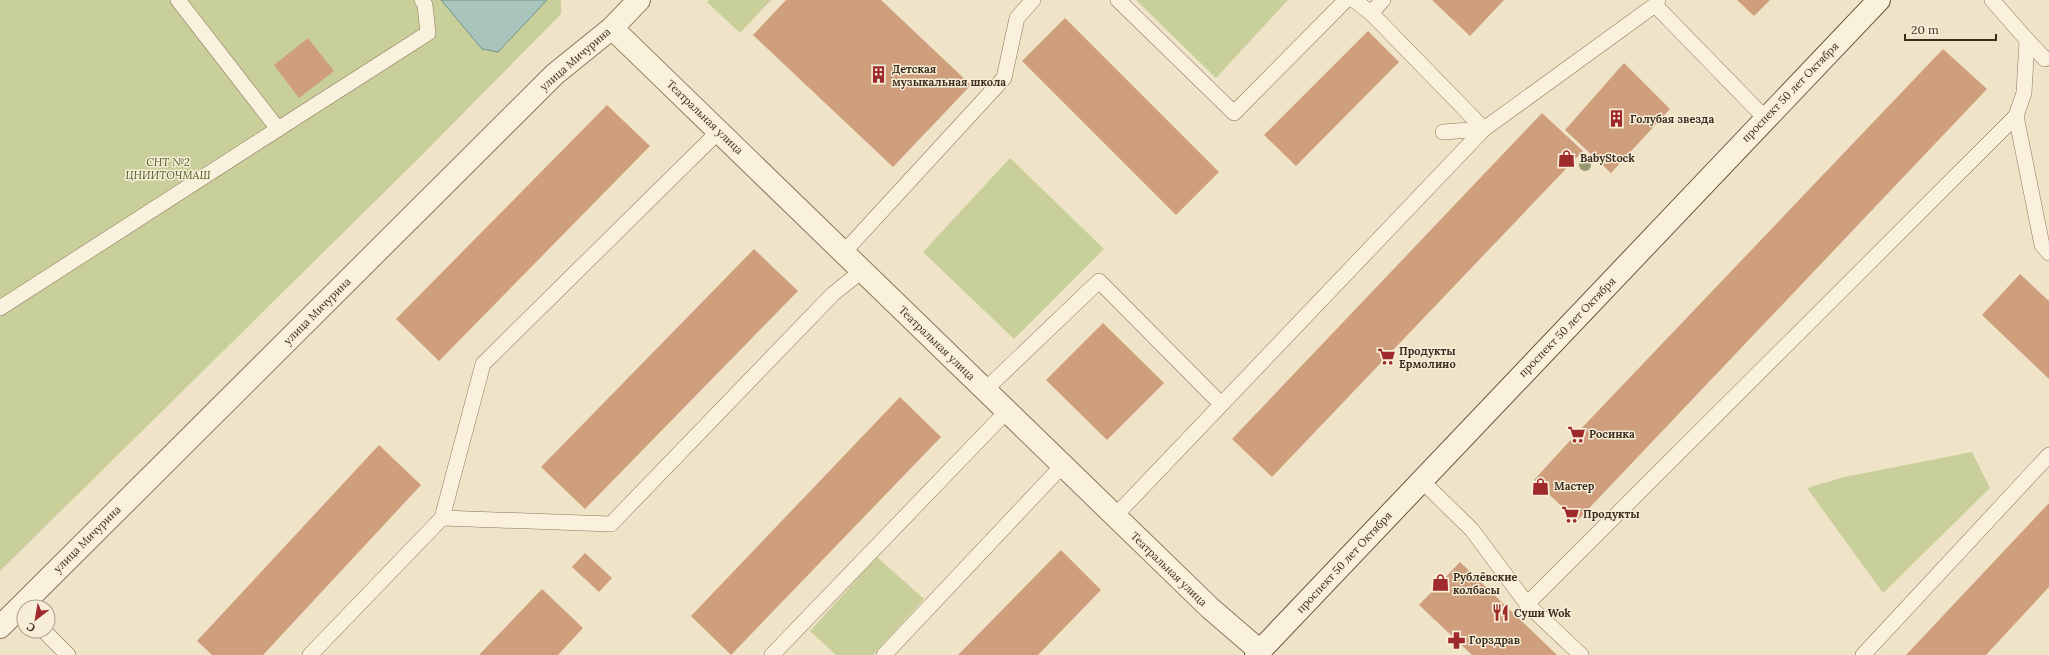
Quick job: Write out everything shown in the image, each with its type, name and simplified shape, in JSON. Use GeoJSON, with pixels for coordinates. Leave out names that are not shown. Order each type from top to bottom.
{"type":"FeatureCollection","features":[{"type":"Feature","properties":{"kind":"street","name":"улица Мичурина"},"geometry":{"type":"LineString","coordinates":[[32,599],[555,74],[612,28],[639,0]]}},
{"type":"Feature","properties":{"kind":"street","name":"проспект 50 лет Октября"},"geometry":{"type":"LineString","coordinates":[[1260,654],[1421,480],[1879,0]]}},
{"type":"Feature","properties":{"kind":"street","name":"Театральная улица"},"geometry":{"type":"LineString","coordinates":[[612,28],[844,252],[1062,466],[1260,654]]}},
{"type":"Feature","properties":{"kind":"street","name":"улица Мичурина"},"geometry":{"type":"LineString","coordinates":[[0,627],[16,614]]}},
{"type":"Feature","properties":{"kind":"lane"},"geometry":{"type":"LineString","coordinates":[[178,0],[278,129]]}},
{"type":"Feature","properties":{"kind":"lane"},"geometry":{"type":"LineString","coordinates":[[0,308],[428,34],[425,5],[422,0]]}},
{"type":"Feature","properties":{"kind":"lane"},"geometry":{"type":"LineString","coordinates":[[844,252],[1004,78],[1017,18],[1033,0]]}},
{"type":"Feature","properties":{"kind":"lane"},"geometry":{"type":"LineString","coordinates":[[1118,0],[1234,113],[1346,0]]}},
{"type":"Feature","properties":{"kind":"lane"},"geometry":{"type":"LineString","coordinates":[[1354,0],[1371,13],[1484,129]]}},
{"type":"Feature","properties":{"kind":"lane"},"geometry":{"type":"LineString","coordinates":[[1371,13],[1383,0]]}},
{"type":"Feature","properties":{"kind":"lane"},"geometry":{"type":"LineString","coordinates":[[1992,0],[2045,59]]}},
{"type":"Feature","properties":{"kind":"lane"},"geometry":{"type":"LineString","coordinates":[[1115,516],[1484,129],[1656,2],[1765,118]]}},
{"type":"Feature","properties":{"kind":"lane"},"geometry":{"type":"LineString","coordinates":[[1527,604],[2016,116],[2024,93],[2027,40]]}},
{"type":"Feature","properties":{"kind":"lane"},"geometry":{"type":"LineString","coordinates":[[2016,116],[2042,245],[2049,253]]}},
{"type":"Feature","properties":{"kind":"lane"},"geometry":{"type":"LineString","coordinates":[[1443,132],[1484,129]]}},
{"type":"Feature","properties":{"kind":"lane"},"geometry":{"type":"LineString","coordinates":[[310,655],[442,518],[483,364],[719,131]]}},
{"type":"Feature","properties":{"kind":"lane"},"geometry":{"type":"LineString","coordinates":[[442,518],[611,524],[833,294],[862,270]]}},
{"type":"Feature","properties":{"kind":"lane"},"geometry":{"type":"LineString","coordinates":[[985,390],[1099,281],[1221,404]]}},
{"type":"Feature","properties":{"kind":"lane"},"geometry":{"type":"LineString","coordinates":[[772,655],[1007,411]]}},
{"type":"Feature","properties":{"kind":"lane"},"geometry":{"type":"LineString","coordinates":[[1863,655],[2049,455]]}},
{"type":"Feature","properties":{"kind":"lane"},"geometry":{"type":"LineString","coordinates":[[884,655],[1062,466]]}},
{"type":"Feature","properties":{"kind":"lane"},"geometry":{"type":"LineString","coordinates":[[1421,480],[1472,530],[1527,604],[1581,655]]}},
{"type":"Feature","properties":{"kind":"lane"},"geometry":{"type":"LineString","coordinates":[[52,639],[68,655]]}},
{"type":"Feature","properties":{"kind":"green space","name":"СНТ №2 ЦНИИТОЧМАШ"},"geometry":{"type":"Polygon","coordinates":[[[0,0],[441,0],[482,49],[498,52],[547,0],[561,0],[561,14],[421,156],[0,571],[0,0]]]}},
{"type":"Feature","properties":{"kind":"green space"},"geometry":{"type":"Polygon","coordinates":[[[709,0],[771,0],[740,33],[707,2],[709,0]]]}},
{"type":"Feature","properties":{"kind":"green space"},"geometry":{"type":"Polygon","coordinates":[[[1136,0],[1288,0],[1216,78],[1136,0]]]}},
{"type":"Feature","properties":{"kind":"green space"},"geometry":{"type":"Polygon","coordinates":[[[1010,158],[1104,249],[1014,339],[923,252],[1010,158]]]}},
{"type":"Feature","properties":{"kind":"green space"},"geometry":{"type":"Polygon","coordinates":[[[1972,452],[1990,488],[1883,593],[1807,488],[1844,477],[1972,452]]]}},
{"type":"Feature","properties":{"kind":"green space"},"geometry":{"type":"Polygon","coordinates":[[[877,557],[924,599],[873,655],[836,655],[810,631],[877,557]]]}},
{"type":"Feature","properties":{"kind":"water"},"geometry":{"type":"Polygon","coordinates":[[[441,0],[547,0],[498,52],[482,49],[441,0]]]}},
{"type":"Feature","properties":{"kind":"building","name":"Детская музыкальная школа"},"geometry":{"type":"Polygon","coordinates":[[[786,0],[881,0],[971,85],[893,167],[753,35],[786,0]]]}},
{"type":"Feature","properties":{"kind":"building"},"geometry":{"type":"Polygon","coordinates":[[[1432,0],[1504,0],[1470,36],[1432,0]]]}},
{"type":"Feature","properties":{"kind":"building"},"geometry":{"type":"Polygon","coordinates":[[[1737,0],[1770,0],[1754,16],[1737,0]]]}},
{"type":"Feature","properties":{"kind":"building"},"geometry":{"type":"Polygon","coordinates":[[[1065,18],[1219,172],[1176,215],[1022,61],[1065,18]]]}},
{"type":"Feature","properties":{"kind":"building"},"geometry":{"type":"Polygon","coordinates":[[[1368,31],[1399,62],[1296,166],[1264,135],[1368,31]]]}},
{"type":"Feature","properties":{"kind":"building"},"geometry":{"type":"Polygon","coordinates":[[[308,38],[334,71],[299,98],[274,65],[308,38]]]}},
{"type":"Feature","properties":{"kind":"building"},"geometry":{"type":"Polygon","coordinates":[[[1943,49],[1987,89],[1577,521],[1534,480],[1943,49]]]}},
{"type":"Feature","properties":{"kind":"building","name":"Голубая звезда"},"geometry":{"type":"Polygon","coordinates":[[[1624,63],[1670,109],[1611,173],[1565,130],[1624,63]]]}},
{"type":"Feature","properties":{"kind":"building"},"geometry":{"type":"Polygon","coordinates":[[[607,105],[650,146],[439,361],[396,319],[607,105]]]}},
{"type":"Feature","properties":{"kind":"building"},"geometry":{"type":"Polygon","coordinates":[[[1542,113],[1583,151],[1272,477],[1232,439],[1542,113]]]}},
{"type":"Feature","properties":{"kind":"building"},"geometry":{"type":"Polygon","coordinates":[[[754,249],[798,291],[585,509],[541,467],[754,249]]]}},
{"type":"Feature","properties":{"kind":"building"},"geometry":{"type":"Polygon","coordinates":[[[2020,274],[2049,301],[2049,379],[1982,315],[2020,274]]]}},
{"type":"Feature","properties":{"kind":"building"},"geometry":{"type":"Polygon","coordinates":[[[1103,323],[1164,383],[1107,440],[1046,380],[1103,323]]]}},
{"type":"Feature","properties":{"kind":"building"},"geometry":{"type":"Polygon","coordinates":[[[900,397],[941,437],[731,655],[691,616],[900,397]]]}},
{"type":"Feature","properties":{"kind":"building"},"geometry":{"type":"Polygon","coordinates":[[[379,445],[421,485],[263,655],[212,655],[197,641],[379,445]]]}},
{"type":"Feature","properties":{"kind":"building"},"geometry":{"type":"Polygon","coordinates":[[[2049,503],[2049,587],[1986,655],[1906,655],[2049,503]]]}},
{"type":"Feature","properties":{"kind":"building"},"geometry":{"type":"Polygon","coordinates":[[[1061,550],[1101,590],[1038,655],[958,655],[1061,550]]]}},
{"type":"Feature","properties":{"kind":"building"},"geometry":{"type":"Polygon","coordinates":[[[585,553],[612,578],[599,592],[572,567],[585,553]]]}},
{"type":"Feature","properties":{"kind":"building"},"geometry":{"type":"Polygon","coordinates":[[[1460,562],[1557,655],[1472,655],[1419,605],[1460,562]]]}},
{"type":"Feature","properties":{"kind":"building"},"geometry":{"type":"Polygon","coordinates":[[[542,589],[583,628],[558,655],[479,655],[542,589]]]}},
{"type":"Feature","properties":{"kind":"place","name":"Детская музыкальная школа"},"geometry":{"type":"Point","coordinates":[879,75]}},
{"type":"Feature","properties":{"kind":"place","name":"Голубая звезда"},"geometry":{"type":"Point","coordinates":[1617,119]}},
{"type":"Feature","properties":{"kind":"place","name":"BabyStock"},"geometry":{"type":"Point","coordinates":[1567,158]}},
{"type":"Feature","properties":{"kind":"place","name":"Продукты Ермолино"},"geometry":{"type":"Point","coordinates":[1386,357]}},
{"type":"Feature","properties":{"kind":"place","name":"Росинка"},"geometry":{"type":"Point","coordinates":[1576,434]}},
{"type":"Feature","properties":{"kind":"place","name":"Мастер"},"geometry":{"type":"Point","coordinates":[1541,486]}},
{"type":"Feature","properties":{"kind":"place","name":"Продукты"},"geometry":{"type":"Point","coordinates":[1570,514]}},
{"type":"Feature","properties":{"kind":"place","name":"Рублёвские колбасы"},"geometry":{"type":"Point","coordinates":[1440,583]}},
{"type":"Feature","properties":{"kind":"place","name":"Суши Wok"},"geometry":{"type":"Point","coordinates":[1501,613]}},
{"type":"Feature","properties":{"kind":"place","name":"Горздрав"},"geometry":{"type":"Point","coordinates":[1456,640]}}]}
